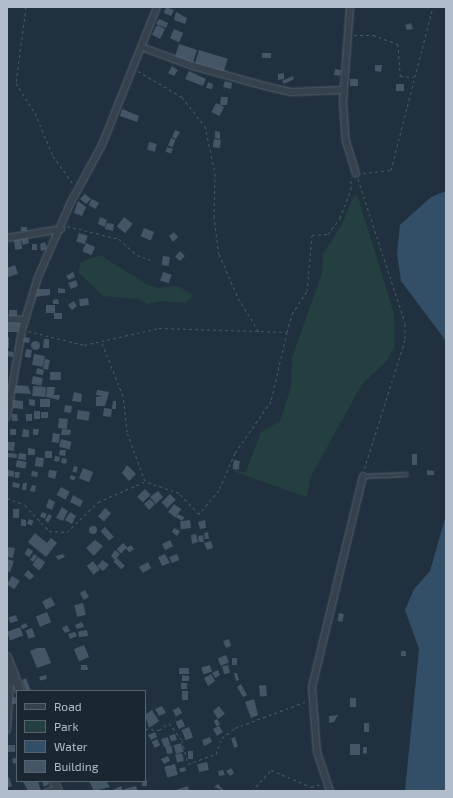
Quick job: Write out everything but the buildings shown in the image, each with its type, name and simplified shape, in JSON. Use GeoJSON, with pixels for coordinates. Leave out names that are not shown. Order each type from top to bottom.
{"type":"FeatureCollection","features":[{"type":"Feature","properties":{"kind":"street"},"geometry":{"type":"LineString","coordinates":[[7,417],[22,330],[38,277],[78,190],[102,145],[144,48],[143,34],[157,7]]}},
{"type":"Feature","properties":{"kind":"street"},"geometry":{"type":"LineString","coordinates":[[350,7],[343,90],[346,140],[356,173]]}},
{"type":"Feature","properties":{"kind":"street"},"geometry":{"type":"LineString","coordinates":[[144,48],[193,66],[292,92],[343,90]]}},
{"type":"Feature","properties":{"kind":"street"},"geometry":{"type":"LineString","coordinates":[[7,238],[61,228]]}},
{"type":"Feature","properties":{"kind":"street"},"geometry":{"type":"LineString","coordinates":[[7,319],[25,320]]}},
{"type":"Feature","properties":{"kind":"street"},"geometry":{"type":"LineString","coordinates":[[330,791],[317,752],[312,687],[363,476]]}},
{"type":"Feature","properties":{"kind":"street"},"geometry":{"type":"LineString","coordinates":[[7,657],[20,690]]}},
{"type":"Feature","properties":{"kind":"street"},"geometry":{"type":"LineString","coordinates":[[7,730],[11,668]]}},
{"type":"Feature","properties":{"kind":"lane"},"geometry":{"type":"LineString","coordinates":[[363,476],[406,474]]}},
{"type":"Feature","properties":{"kind":"lane"},"geometry":{"type":"LineString","coordinates":[[44,791],[56,786]]}},
{"type":"Feature","properties":{"kind":"path"},"geometry":{"type":"LineString","coordinates":[[26,7],[16,83],[35,113],[53,156],[78,190]]}},
{"type":"Feature","properties":{"kind":"path"},"geometry":{"type":"LineString","coordinates":[[7,498],[25,505],[49,531],[66,532],[98,502],[145,481],[180,493],[199,514],[219,490],[235,453],[271,401],[292,314],[307,291],[312,235],[328,234],[340,218],[351,190],[348,179],[356,173],[391,170],[433,7]]}},
{"type":"Feature","properties":{"kind":"path"},"geometry":{"type":"LineString","coordinates":[[348,33],[374,35],[398,44],[400,76],[415,77]]}},
{"type":"Feature","properties":{"kind":"path"},"geometry":{"type":"LineString","coordinates":[[134,69],[182,97],[205,126],[215,173],[214,216],[219,254],[238,298],[259,332]]}},
{"type":"Feature","properties":{"kind":"path"},"geometry":{"type":"LineString","coordinates":[[356,173],[405,323],[405,340],[363,476]]}},
{"type":"Feature","properties":{"kind":"path"},"geometry":{"type":"LineString","coordinates":[[61,228],[82,228],[119,239],[137,255],[154,260]]}},
{"type":"Feature","properties":{"kind":"path"},"geometry":{"type":"LineString","coordinates":[[22,330],[55,336],[67,343],[102,343],[159,328],[287,332]]}},
{"type":"Feature","properties":{"kind":"path"},"geometry":{"type":"LineString","coordinates":[[102,343],[123,396],[127,432],[145,481]]}},
{"type":"Feature","properties":{"kind":"path"},"geometry":{"type":"LineString","coordinates":[[146,729],[158,730],[169,723],[182,740],[188,764],[216,754],[222,738],[235,728],[313,698]]}},
{"type":"Feature","properties":{"kind":"path"},"geometry":{"type":"LineString","coordinates":[[252,791],[271,770],[311,787],[327,783]]}},
{"type":"Feature","properties":{"kind":"green space"},"geometry":{"type":"Polygon","coordinates":[[[354,195],[358,197],[394,314],[395,345],[387,361],[362,384],[310,478],[307,497],[233,471],[246,472],[261,432],[280,421],[291,387],[292,358],[322,273],[323,254],[342,224],[354,195]]]}},
{"type":"Feature","properties":{"kind":"green space"},"geometry":{"type":"Polygon","coordinates":[[[100,255],[146,284],[157,288],[178,286],[193,295],[186,303],[160,301],[147,304],[138,299],[103,296],[78,272],[81,262],[100,255]]]}},
{"type":"Feature","properties":{"kind":"water"},"geometry":{"type":"Polygon","coordinates":[[[446,191],[446,341],[401,281],[397,254],[400,225],[431,197],[446,191]]]}},
{"type":"Feature","properties":{"kind":"water"},"geometry":{"type":"Polygon","coordinates":[[[446,515],[446,791],[405,791],[419,649],[405,610],[414,589],[430,571],[446,515]]]}}]}
